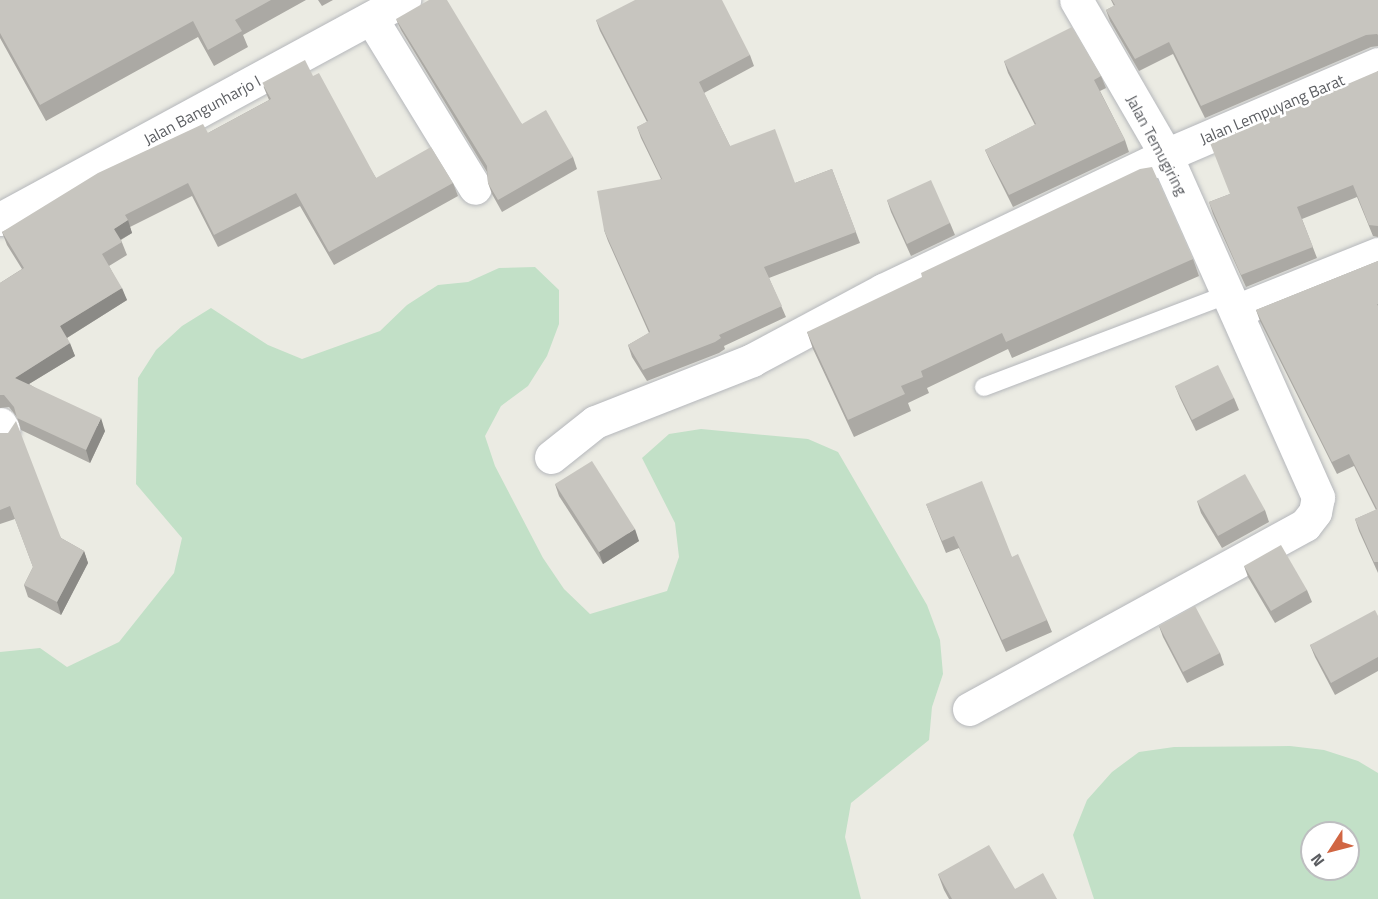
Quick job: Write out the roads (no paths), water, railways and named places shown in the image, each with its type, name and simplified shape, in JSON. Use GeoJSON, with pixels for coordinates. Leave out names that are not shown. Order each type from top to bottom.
{"type":"FeatureCollection","features":[{"type":"Feature","properties":{"kind":"street","name":"Jalan Bangunharjo I"},"geometry":{"type":"LineString","coordinates":[[0,219],[404,0]]}},
{"type":"Feature","properties":{"kind":"street","name":"Jalan Temugiring"},"geometry":{"type":"LineString","coordinates":[[969,709],[1305,525],[1315,512],[1318,497],[1166,155],[1076,0]]}},
{"type":"Feature","properties":{"kind":"street"},"geometry":{"type":"LineString","coordinates":[[371,18],[475,188]]}},
{"type":"Feature","properties":{"kind":"street","name":"Jalan Lempuyang Barat"},"geometry":{"type":"LineString","coordinates":[[551,457],[595,422],[752,360],[883,290],[1166,155],[1378,64]]}},
{"type":"Feature","properties":{"kind":"street"},"geometry":{"type":"LineString","coordinates":[[1232,302],[1378,254]]}},
{"type":"Feature","properties":{"kind":"lane"},"geometry":{"type":"LineString","coordinates":[[984,387],[1232,302]]}}]}
